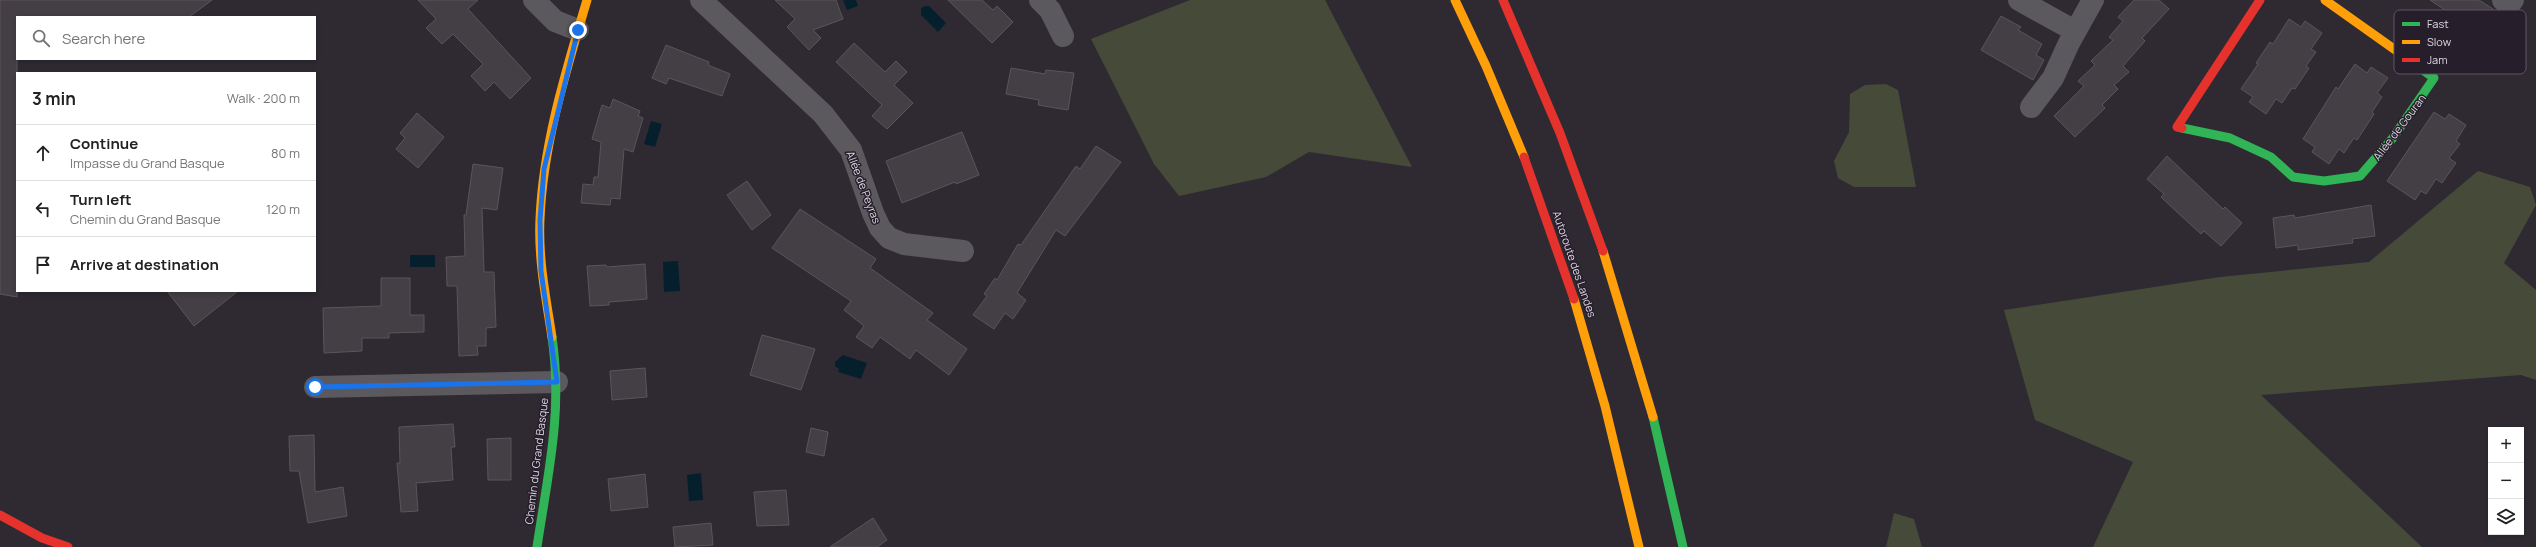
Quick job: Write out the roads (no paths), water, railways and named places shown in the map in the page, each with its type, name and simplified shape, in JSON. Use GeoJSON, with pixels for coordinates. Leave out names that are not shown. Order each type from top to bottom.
{"type":"FeatureCollection","features":[{"type":"Feature","properties":{"kind":"main road","name":"Chemin du Grand Basque"},"geometry":{"type":"LineString","coordinates":[[537,547],[555,424],[557,382],[541,271],[540,220],[544,169],[578,30],[587,0]]}},
{"type":"Feature","properties":{"kind":"main road","name":"Autoroute des Landes"},"geometry":{"type":"LineString","coordinates":[[1455,0],[1520,147],[1572,290],[1601,389],[1639,547]]}},
{"type":"Feature","properties":{"kind":"main road"},"geometry":{"type":"LineString","coordinates":[[1502,0],[1569,155],[1607,262],[1643,375],[1683,547]]}},
{"type":"Feature","properties":{"kind":"main road","name":"Allée de Gouran"},"geometry":{"type":"LineString","coordinates":[[2260,0],[2177,127],[2230,138],[2271,157],[2293,177],[2324,181],[2360,176],[2392,139],[2434,78],[2428,74]]}},
{"type":"Feature","properties":{"kind":"main road","name":"Allée de Gouran"},"geometry":{"type":"LineString","coordinates":[[2325,0],[2394,49]]}},
{"type":"Feature","properties":{"kind":"main road"},"geometry":{"type":"LineString","coordinates":[[0,515],[42,538],[68,547]]}},
{"type":"Feature","properties":{"kind":"street"},"geometry":{"type":"LineString","coordinates":[[534,0],[555,21],[578,30]]}},
{"type":"Feature","properties":{"kind":"street","name":"Allée de Peyras"},"geometry":{"type":"LineString","coordinates":[[701,0],[823,114],[851,150],[873,213],[880,228],[889,238],[904,244],[963,251]]}},
{"type":"Feature","properties":{"kind":"street"},"geometry":{"type":"LineString","coordinates":[[1040,0],[1050,10],[1063,36]]}},
{"type":"Feature","properties":{"kind":"street"},"geometry":{"type":"LineString","coordinates":[[2019,0],[2075,31]]}},
{"type":"Feature","properties":{"kind":"street"},"geometry":{"type":"LineString","coordinates":[[2031,107],[2053,78],[2075,31],[2093,0]]}},
{"type":"Feature","properties":{"kind":"street"},"geometry":{"type":"LineString","coordinates":[[2503,0],[2510,5],[2513,0]]}},
{"type":"Feature","properties":{"kind":"street"},"geometry":{"type":"LineString","coordinates":[[315,387],[557,382]]}},
{"type":"Feature","properties":{"kind":"water"},"geometry":{"type":"Polygon","coordinates":[[[843,0],[856,0],[858,6],[847,10],[843,0]]]}},
{"type":"Feature","properties":{"kind":"water"},"geometry":{"type":"Polygon","coordinates":[[[929,6],[946,23],[938,32],[921,15],[921,8],[929,6]]]}},
{"type":"Feature","properties":{"kind":"water"},"geometry":{"type":"Polygon","coordinates":[[[651,121],[662,124],[655,147],[644,144],[651,121]]]}},
{"type":"Feature","properties":{"kind":"water"},"geometry":{"type":"Polygon","coordinates":[[[410,255],[435,255],[435,267],[410,267],[410,255]]]}},
{"type":"Feature","properties":{"kind":"water"},"geometry":{"type":"Polygon","coordinates":[[[678,261],[680,291],[664,292],[663,262],[678,261]]]}},
{"type":"Feature","properties":{"kind":"water"},"geometry":{"type":"Polygon","coordinates":[[[843,355],[867,363],[861,379],[838,372],[839,369],[835,366],[835,362],[843,355]]]}},
{"type":"Feature","properties":{"kind":"water"},"geometry":{"type":"Polygon","coordinates":[[[701,473],[703,500],[689,501],[687,475],[701,473]]]}}]}
